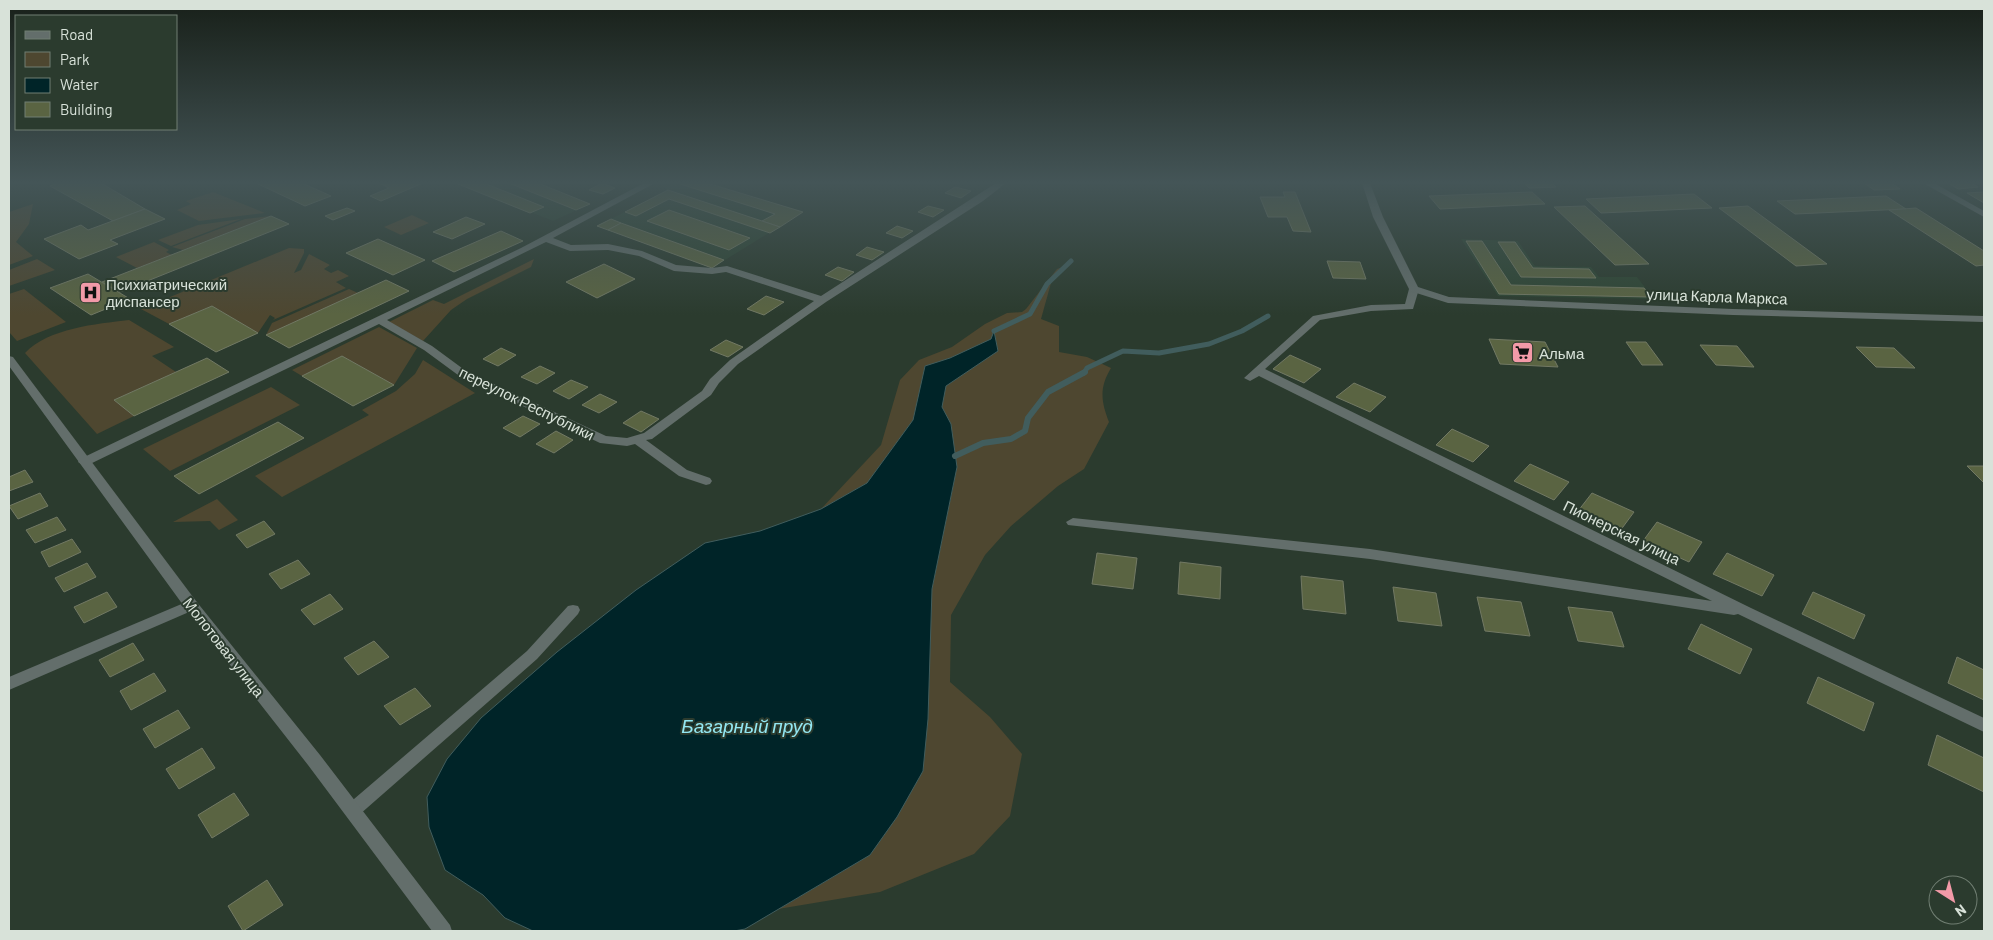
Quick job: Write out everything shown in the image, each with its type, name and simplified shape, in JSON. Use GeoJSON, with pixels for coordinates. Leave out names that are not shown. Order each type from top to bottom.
{"type":"FeatureCollection","features":[{"type":"Feature","properties":{"kind":"street"},"geometry":{"type":"LineString","coordinates":[[84,462],[570,227]]}},
{"type":"Feature","properties":{"kind":"street"},"geometry":{"type":"LineString","coordinates":[[638,440],[648,436],[694,404],[707,393],[714,381],[734,362],[822,300],[938,227]]}},
{"type":"Feature","properties":{"kind":"street"},"geometry":{"type":"LineString","coordinates":[[1383,227],[1414,289]]}},
{"type":"Feature","properties":{"kind":"street"},"geometry":{"type":"LineString","coordinates":[[547,239],[570,248],[608,247],[642,254],[674,268],[712,272],[727,269],[822,300]]}},
{"type":"Feature","properties":{"kind":"street","name":"улица Карла Маркса"},"geometry":{"type":"LineString","coordinates":[[1414,289],[1448,300],[1733,312],[1984,319]]}},
{"type":"Feature","properties":{"kind":"street","name":"Пионерская улица"},"geometry":{"type":"LineString","coordinates":[[1414,289],[1409,307],[1371,308],[1317,318],[1254,373],[1263,374],[1746,612],[1984,725]]}},
{"type":"Feature","properties":{"kind":"street","name":"переулок Республики"},"geometry":{"type":"LineString","coordinates":[[379,320],[428,348],[462,373],[604,440],[638,440]]}},
{"type":"Feature","properties":{"kind":"street","name":"Молотовая улица"},"geometry":{"type":"LineString","coordinates":[[9,359],[191,606],[353,810],[443,931]]}},
{"type":"Feature","properties":{"kind":"street"},"geometry":{"type":"LineString","coordinates":[[638,440],[683,473],[706,481]]}},
{"type":"Feature","properties":{"kind":"street"},"geometry":{"type":"LineString","coordinates":[[1073,522],[1370,554],[1746,612]]}},
{"type":"Feature","properties":{"kind":"street"},"geometry":{"type":"LineString","coordinates":[[9,684],[191,606]]}},
{"type":"Feature","properties":{"kind":"street"},"geometry":{"type":"LineString","coordinates":[[353,810],[532,655],[573,610]]}},
{"type":"Feature","properties":{"kind":"shaded area"},"geometry":{"type":"Polygon","coordinates":[[[599,227],[779,227],[712,268],[599,227]]]}},
{"type":"Feature","properties":{"kind":"shaded area"},"geometry":{"type":"Polygon","coordinates":[[[1461,239],[1518,241],[1535,266],[1591,267],[1599,277],[1637,277],[1654,299],[1498,296],[1461,239]]]}},
{"type":"Feature","properties":{"kind":"green space"},"geometry":{"type":"Polygon","coordinates":[[[9,227],[27,227],[16,242],[33,256],[9,265],[9,227]]]}},
{"type":"Feature","properties":{"kind":"green space"},"geometry":{"type":"Polygon","coordinates":[[[193,227],[221,227],[171,246],[158,240],[193,227]]]}},
{"type":"Feature","properties":{"kind":"green space"},"geometry":{"type":"Polygon","coordinates":[[[224,227],[243,227],[183,250],[172,247],[224,227]]]}},
{"type":"Feature","properties":{"kind":"green space"},"geometry":{"type":"Polygon","coordinates":[[[384,227],[420,227],[401,235],[384,227]]]}},
{"type":"Feature","properties":{"kind":"green space"},"geometry":{"type":"Polygon","coordinates":[[[154,242],[169,250],[166,252],[172,255],[137,268],[116,257],[154,242]]]}},
{"type":"Feature","properties":{"kind":"green space"},"geometry":{"type":"Polygon","coordinates":[[[289,248],[304,249],[304,253],[294,273],[301,270],[309,254],[330,265],[324,269],[331,273],[338,270],[349,276],[336,282],[346,288],[273,320],[275,318],[270,315],[258,333],[212,306],[169,324],[141,309],[289,248]]]}},
{"type":"Feature","properties":{"kind":"green space"},"geometry":{"type":"Polygon","coordinates":[[[37,259],[55,270],[9,286],[9,270],[37,259]]]}},
{"type":"Feature","properties":{"kind":"green space"},"geometry":{"type":"Polygon","coordinates":[[[534,259],[531,267],[467,299],[451,310],[423,341],[389,322],[433,300],[444,304],[534,259]]]}},
{"type":"Feature","properties":{"kind":"green space"},"geometry":{"type":"Polygon","coordinates":[[[1068,265],[1051,283],[1041,319],[1059,326],[1059,352],[1087,357],[1111,368],[1104,382],[1102,395],[1109,422],[1084,469],[1058,486],[1011,526],[985,555],[951,615],[950,682],[990,717],[1022,754],[1010,816],[974,854],[880,892],[778,909],[835,876],[929,666],[932,589],[957,467],[913,420],[867,483],[821,509],[881,445],[900,380],[919,360],[952,347],[985,324],[1007,313],[1022,312],[1057,269],[1068,265]]]}},
{"type":"Feature","properties":{"kind":"green space"},"geometry":{"type":"Polygon","coordinates":[[[24,289],[66,322],[17,341],[9,332],[9,294],[24,289]]]}},
{"type":"Feature","properties":{"kind":"green space"},"geometry":{"type":"Polygon","coordinates":[[[349,289],[358,293],[266,335],[272,323],[349,289]]]}},
{"type":"Feature","properties":{"kind":"green space"},"geometry":{"type":"Polygon","coordinates":[[[129,320],[174,347],[152,356],[176,372],[114,400],[134,416],[97,434],[25,353],[47,338],[60,333],[88,326],[129,320]]]}},
{"type":"Feature","properties":{"kind":"green space"},"geometry":{"type":"Polygon","coordinates":[[[379,327],[417,348],[394,385],[342,356],[302,376],[292,370],[379,327]]]}},
{"type":"Feature","properties":{"kind":"green space"},"geometry":{"type":"Polygon","coordinates":[[[423,360],[475,393],[282,497],[255,476],[369,415],[362,410],[396,391],[415,374],[423,360]]]}},
{"type":"Feature","properties":{"kind":"green space"},"geometry":{"type":"Polygon","coordinates":[[[271,387],[300,405],[170,471],[143,449],[271,387]]]}},
{"type":"Feature","properties":{"kind":"green space"},"geometry":{"type":"Polygon","coordinates":[[[217,499],[238,520],[219,530],[210,521],[173,522],[217,499]]]}},
{"type":"Feature","properties":{"kind":"water","name":"Базарный пруд"},"geometry":{"type":"Polygon","coordinates":[[[994,331],[998,351],[946,386],[942,407],[951,424],[957,467],[932,589],[928,719],[923,771],[897,817],[870,855],[745,929],[734,931],[533,931],[505,918],[483,895],[445,870],[429,827],[427,797],[447,759],[481,718],[557,652],[636,590],[705,543],[760,531],[821,509],[867,483],[913,420],[925,366],[950,358],[991,339],[994,331]]]}},
{"type":"Feature","properties":{"kind":"building"},"geometry":{"type":"Polygon","coordinates":[[[76,227],[84,227],[88,230],[97,227],[144,227],[110,240],[118,244],[79,259],[44,239],[76,227]]]}},
{"type":"Feature","properties":{"kind":"building"},"geometry":{"type":"Polygon","coordinates":[[[243,227],[282,227],[120,292],[102,282],[243,227]]]}},
{"type":"Feature","properties":{"kind":"building"},"geometry":{"type":"Polygon","coordinates":[[[444,227],[479,227],[452,239],[433,232],[444,227]]]}},
{"type":"Feature","properties":{"kind":"building"},"geometry":{"type":"Polygon","coordinates":[[[599,227],[614,227],[608,230],[599,227]]]}},
{"type":"Feature","properties":{"kind":"building"},"geometry":{"type":"Polygon","coordinates":[[[614,227],[632,227],[724,260],[712,268],[608,230],[614,227]]]}},
{"type":"Feature","properties":{"kind":"building"},"geometry":{"type":"Polygon","coordinates":[[[664,227],[718,227],[750,238],[729,250],[664,227]]]}},
{"type":"Feature","properties":{"kind":"building"},"geometry":{"type":"Polygon","coordinates":[[[752,227],[780,227],[770,233],[752,227]]]}},
{"type":"Feature","properties":{"kind":"building"},"geometry":{"type":"Polygon","coordinates":[[[896,227],[913,231],[902,238],[886,233],[896,227]]]}},
{"type":"Feature","properties":{"kind":"building"},"geometry":{"type":"Polygon","coordinates":[[[1291,227],[1309,227],[1311,232],[1293,231],[1291,227]]]}},
{"type":"Feature","properties":{"kind":"building"},"geometry":{"type":"Polygon","coordinates":[[[1575,227],[1608,227],[1649,264],[1615,265],[1575,227]]]}},
{"type":"Feature","properties":{"kind":"building"},"geometry":{"type":"Polygon","coordinates":[[[1744,227],[1776,227],[1827,264],[1796,266],[1744,227]]]}},
{"type":"Feature","properties":{"kind":"building"},"geometry":{"type":"Polygon","coordinates":[[[1915,227],[1946,227],[1984,251],[1984,265],[1976,266],[1915,227]]]}},
{"type":"Feature","properties":{"kind":"building"},"geometry":{"type":"Polygon","coordinates":[[[501,231],[523,241],[454,272],[432,261],[501,231]]]}},
{"type":"Feature","properties":{"kind":"building"},"geometry":{"type":"Polygon","coordinates":[[[378,239],[425,260],[393,275],[346,253],[378,239]]]}},
{"type":"Feature","properties":{"kind":"building"},"geometry":{"type":"Polygon","coordinates":[[[1466,241],[1482,241],[1511,285],[1644,288],[1651,297],[1499,294],[1466,241]]]}},
{"type":"Feature","properties":{"kind":"building"},"geometry":{"type":"Polygon","coordinates":[[[1498,242],[1515,242],[1533,268],[1589,269],[1596,278],[1521,277],[1498,242]]]}},
{"type":"Feature","properties":{"kind":"building"},"geometry":{"type":"Polygon","coordinates":[[[867,247],[884,252],[872,260],[856,255],[867,247]]]}},
{"type":"Feature","properties":{"kind":"building"},"geometry":{"type":"Polygon","coordinates":[[[1327,261],[1360,262],[1366,279],[1333,278],[1327,261]]]}},
{"type":"Feature","properties":{"kind":"building"},"geometry":{"type":"Polygon","coordinates":[[[604,264],[635,279],[597,298],[566,282],[604,264]]]}},
{"type":"Feature","properties":{"kind":"building"},"geometry":{"type":"Polygon","coordinates":[[[838,267],[854,272],[842,281],[825,275],[838,267]]]}},
{"type":"Feature","properties":{"kind":"building","name":"Психиатрический диспансер"},"geometry":{"type":"Polygon","coordinates":[[[88,274],[130,299],[91,315],[50,288],[88,274]]]}},
{"type":"Feature","properties":{"kind":"building"},"geometry":{"type":"Polygon","coordinates":[[[386,280],[409,291],[289,348],[266,335],[386,280]]]}},
{"type":"Feature","properties":{"kind":"building"},"geometry":{"type":"Polygon","coordinates":[[[766,296],[784,302],[764,315],[747,309],[766,296]]]}},
{"type":"Feature","properties":{"kind":"building"},"geometry":{"type":"Polygon","coordinates":[[[212,306],[258,333],[216,352],[169,324],[212,306]]]}},
{"type":"Feature","properties":{"kind":"building","name":"Альма"},"geometry":{"type":"Polygon","coordinates":[[[1489,339],[1545,342],[1558,367],[1500,364],[1489,339]]]}},
{"type":"Feature","properties":{"kind":"building"},"geometry":{"type":"Polygon","coordinates":[[[726,340],[743,347],[728,357],[710,350],[726,340]]]}},
{"type":"Feature","properties":{"kind":"building"},"geometry":{"type":"Polygon","coordinates":[[[1626,342],[1646,342],[1663,365],[1642,365],[1626,342]]]}},
{"type":"Feature","properties":{"kind":"building"},"geometry":{"type":"Polygon","coordinates":[[[1700,345],[1737,346],[1754,367],[1716,365],[1700,345]]]}},
{"type":"Feature","properties":{"kind":"building"},"geometry":{"type":"Polygon","coordinates":[[[1856,347],[1894,348],[1915,368],[1876,367],[1856,347]]]}},
{"type":"Feature","properties":{"kind":"building"},"geometry":{"type":"Polygon","coordinates":[[[501,348],[516,355],[498,366],[483,359],[501,348]]]}},
{"type":"Feature","properties":{"kind":"building"},"geometry":{"type":"Polygon","coordinates":[[[1290,355],[1321,369],[1304,383],[1273,369],[1290,355]]]}},
{"type":"Feature","properties":{"kind":"building"},"geometry":{"type":"Polygon","coordinates":[[[342,356],[394,385],[353,406],[302,376],[342,356]]]}},
{"type":"Feature","properties":{"kind":"building"},"geometry":{"type":"Polygon","coordinates":[[[207,358],[229,372],[134,416],[114,400],[207,358]]]}},
{"type":"Feature","properties":{"kind":"building"},"geometry":{"type":"Polygon","coordinates":[[[540,366],[555,373],[537,384],[521,377],[540,366]]]}},
{"type":"Feature","properties":{"kind":"building"},"geometry":{"type":"Polygon","coordinates":[[[571,380],[588,387],[569,399],[553,391],[571,380]]]}},
{"type":"Feature","properties":{"kind":"building"},"geometry":{"type":"Polygon","coordinates":[[[1354,383],[1386,397],[1370,412],[1336,397],[1354,383]]]}},
{"type":"Feature","properties":{"kind":"building"},"geometry":{"type":"Polygon","coordinates":[[[600,394],[617,402],[599,413],[582,405],[600,394]]]}},
{"type":"Feature","properties":{"kind":"building"},"geometry":{"type":"Polygon","coordinates":[[[641,411],[659,419],[641,432],[623,423],[641,411]]]}},
{"type":"Feature","properties":{"kind":"building"},"geometry":{"type":"Polygon","coordinates":[[[523,416],[540,424],[520,437],[503,428],[523,416]]]}},
{"type":"Feature","properties":{"kind":"building"},"geometry":{"type":"Polygon","coordinates":[[[278,422],[304,438],[199,494],[174,476],[278,422]]]}},
{"type":"Feature","properties":{"kind":"building"},"geometry":{"type":"Polygon","coordinates":[[[1452,429],[1489,446],[1473,462],[1436,445],[1452,429]]]}},
{"type":"Feature","properties":{"kind":"building"},"geometry":{"type":"Polygon","coordinates":[[[556,431],[573,440],[554,453],[536,444],[556,431]]]}},
{"type":"Feature","properties":{"kind":"building"},"geometry":{"type":"Polygon","coordinates":[[[1530,464],[1569,482],[1554,500],[1514,481],[1530,464]]]}},
{"type":"Feature","properties":{"kind":"building"},"geometry":{"type":"Polygon","coordinates":[[[1967,466],[1984,466],[1984,483],[1967,466]]]}},
{"type":"Feature","properties":{"kind":"building"},"geometry":{"type":"Polygon","coordinates":[[[25,470],[33,482],[9,491],[9,477],[25,470]]]}},
{"type":"Feature","properties":{"kind":"building"},"geometry":{"type":"Polygon","coordinates":[[[40,493],[48,506],[18,519],[9,506],[40,493]]]}},
{"type":"Feature","properties":{"kind":"building"},"geometry":{"type":"Polygon","coordinates":[[[1592,493],[1634,512],[1620,531],[1578,511],[1592,493]]]}},
{"type":"Feature","properties":{"kind":"building"},"geometry":{"type":"Polygon","coordinates":[[[57,517],[66,530],[35,543],[26,530],[57,517]]]}},
{"type":"Feature","properties":{"kind":"building"},"geometry":{"type":"Polygon","coordinates":[[[264,521],[275,534],[247,548],[236,535],[264,521]]]}},
{"type":"Feature","properties":{"kind":"building"},"geometry":{"type":"Polygon","coordinates":[[[1657,522],[1702,542],[1689,562],[1643,541],[1657,522]]]}},
{"type":"Feature","properties":{"kind":"building"},"geometry":{"type":"Polygon","coordinates":[[[72,539],[81,552],[49,567],[41,552],[72,539]]]}},
{"type":"Feature","properties":{"kind":"building"},"geometry":{"type":"Polygon","coordinates":[[[1097,553],[1137,558],[1133,589],[1092,584],[1097,553]]]}},
{"type":"Feature","properties":{"kind":"building"},"geometry":{"type":"Polygon","coordinates":[[[1727,553],[1774,575],[1762,596],[1713,574],[1727,553]]]}},
{"type":"Feature","properties":{"kind":"building"},"geometry":{"type":"Polygon","coordinates":[[[298,560],[310,574],[281,589],[269,574],[298,560]]]}},
{"type":"Feature","properties":{"kind":"building"},"geometry":{"type":"Polygon","coordinates":[[[1180,562],[1221,567],[1220,599],[1178,594],[1180,562]]]}},
{"type":"Feature","properties":{"kind":"building"},"geometry":{"type":"Polygon","coordinates":[[[87,563],[96,577],[64,592],[55,578],[87,563]]]}},
{"type":"Feature","properties":{"kind":"building"},"geometry":{"type":"Polygon","coordinates":[[[1301,576],[1343,581],[1346,614],[1303,609],[1301,576]]]}},
{"type":"Feature","properties":{"kind":"building"},"geometry":{"type":"Polygon","coordinates":[[[1393,587],[1436,593],[1442,626],[1398,621],[1393,587]]]}},
{"type":"Feature","properties":{"kind":"building"},"geometry":{"type":"Polygon","coordinates":[[[107,592],[117,607],[84,623],[74,607],[107,592]]]}},
{"type":"Feature","properties":{"kind":"building"},"geometry":{"type":"Polygon","coordinates":[[[1813,592],[1865,615],[1854,639],[1802,614],[1813,592]]]}},
{"type":"Feature","properties":{"kind":"building"},"geometry":{"type":"Polygon","coordinates":[[[330,594],[343,609],[314,625],[301,610],[330,594]]]}},
{"type":"Feature","properties":{"kind":"building"},"geometry":{"type":"Polygon","coordinates":[[[1477,597],[1521,602],[1530,636],[1485,631],[1477,597]]]}},
{"type":"Feature","properties":{"kind":"building"},"geometry":{"type":"Polygon","coordinates":[[[1568,607],[1612,612],[1624,647],[1578,641],[1568,607]]]}},
{"type":"Feature","properties":{"kind":"building"},"geometry":{"type":"Polygon","coordinates":[[[1701,624],[1752,649],[1740,674],[1688,649],[1701,624]]]}},
{"type":"Feature","properties":{"kind":"building"},"geometry":{"type":"Polygon","coordinates":[[[374,641],[389,657],[358,675],[344,658],[374,641]]]}},
{"type":"Feature","properties":{"kind":"building"},"geometry":{"type":"Polygon","coordinates":[[[133,643],[144,660],[110,677],[99,660],[133,643]]]}},
{"type":"Feature","properties":{"kind":"building"},"geometry":{"type":"Polygon","coordinates":[[[1957,657],[1984,670],[1984,700],[1948,683],[1957,657]]]}},
{"type":"Feature","properties":{"kind":"building"},"geometry":{"type":"Polygon","coordinates":[[[154,673],[166,691],[131,710],[120,691],[154,673]]]}},
{"type":"Feature","properties":{"kind":"building"},"geometry":{"type":"Polygon","coordinates":[[[1818,677],[1874,703],[1864,731],[1807,703],[1818,677]]]}},
{"type":"Feature","properties":{"kind":"building"},"geometry":{"type":"Polygon","coordinates":[[[415,688],[431,706],[400,725],[384,706],[415,688]]]}},
{"type":"Feature","properties":{"kind":"building"},"geometry":{"type":"Polygon","coordinates":[[[178,710],[190,728],[155,748],[143,729],[178,710]]]}},
{"type":"Feature","properties":{"kind":"building"},"geometry":{"type":"Polygon","coordinates":[[[1937,735],[1984,758],[1984,792],[1928,765],[1937,735]]]}},
{"type":"Feature","properties":{"kind":"building"},"geometry":{"type":"Polygon","coordinates":[[[202,748],[215,768],[179,789],[166,769],[202,748]]]}},
{"type":"Feature","properties":{"kind":"building"},"geometry":{"type":"Polygon","coordinates":[[[234,793],[249,815],[212,838],[198,815],[234,793]]]}},
{"type":"Feature","properties":{"kind":"building"},"geometry":{"type":"Polygon","coordinates":[[[267,880],[283,905],[243,931],[228,906],[267,880]]]}},
{"type":"Feature","properties":{"kind":"waterway"},"geometry":{"type":"LineString","coordinates":[[994,331],[1030,314],[1047,284],[1071,261]]}},
{"type":"Feature","properties":{"kind":"waterway"},"geometry":{"type":"LineString","coordinates":[[1084,372],[1087,368],[1123,351],[1159,353],[1209,344],[1242,331],[1268,316]]}},
{"type":"Feature","properties":{"kind":"waterway"},"geometry":{"type":"LineString","coordinates":[[955,456],[983,443],[1011,439],[1025,431],[1028,418],[1048,392],[1084,372]]}},
{"type":"Feature","properties":{"kind":"place","name":"Психиатрический диспансер"},"geometry":{"type":"Point","coordinates":[90,293]}},
{"type":"Feature","properties":{"kind":"place","name":"Альма"},"geometry":{"type":"Point","coordinates":[1523,353]}}]}
